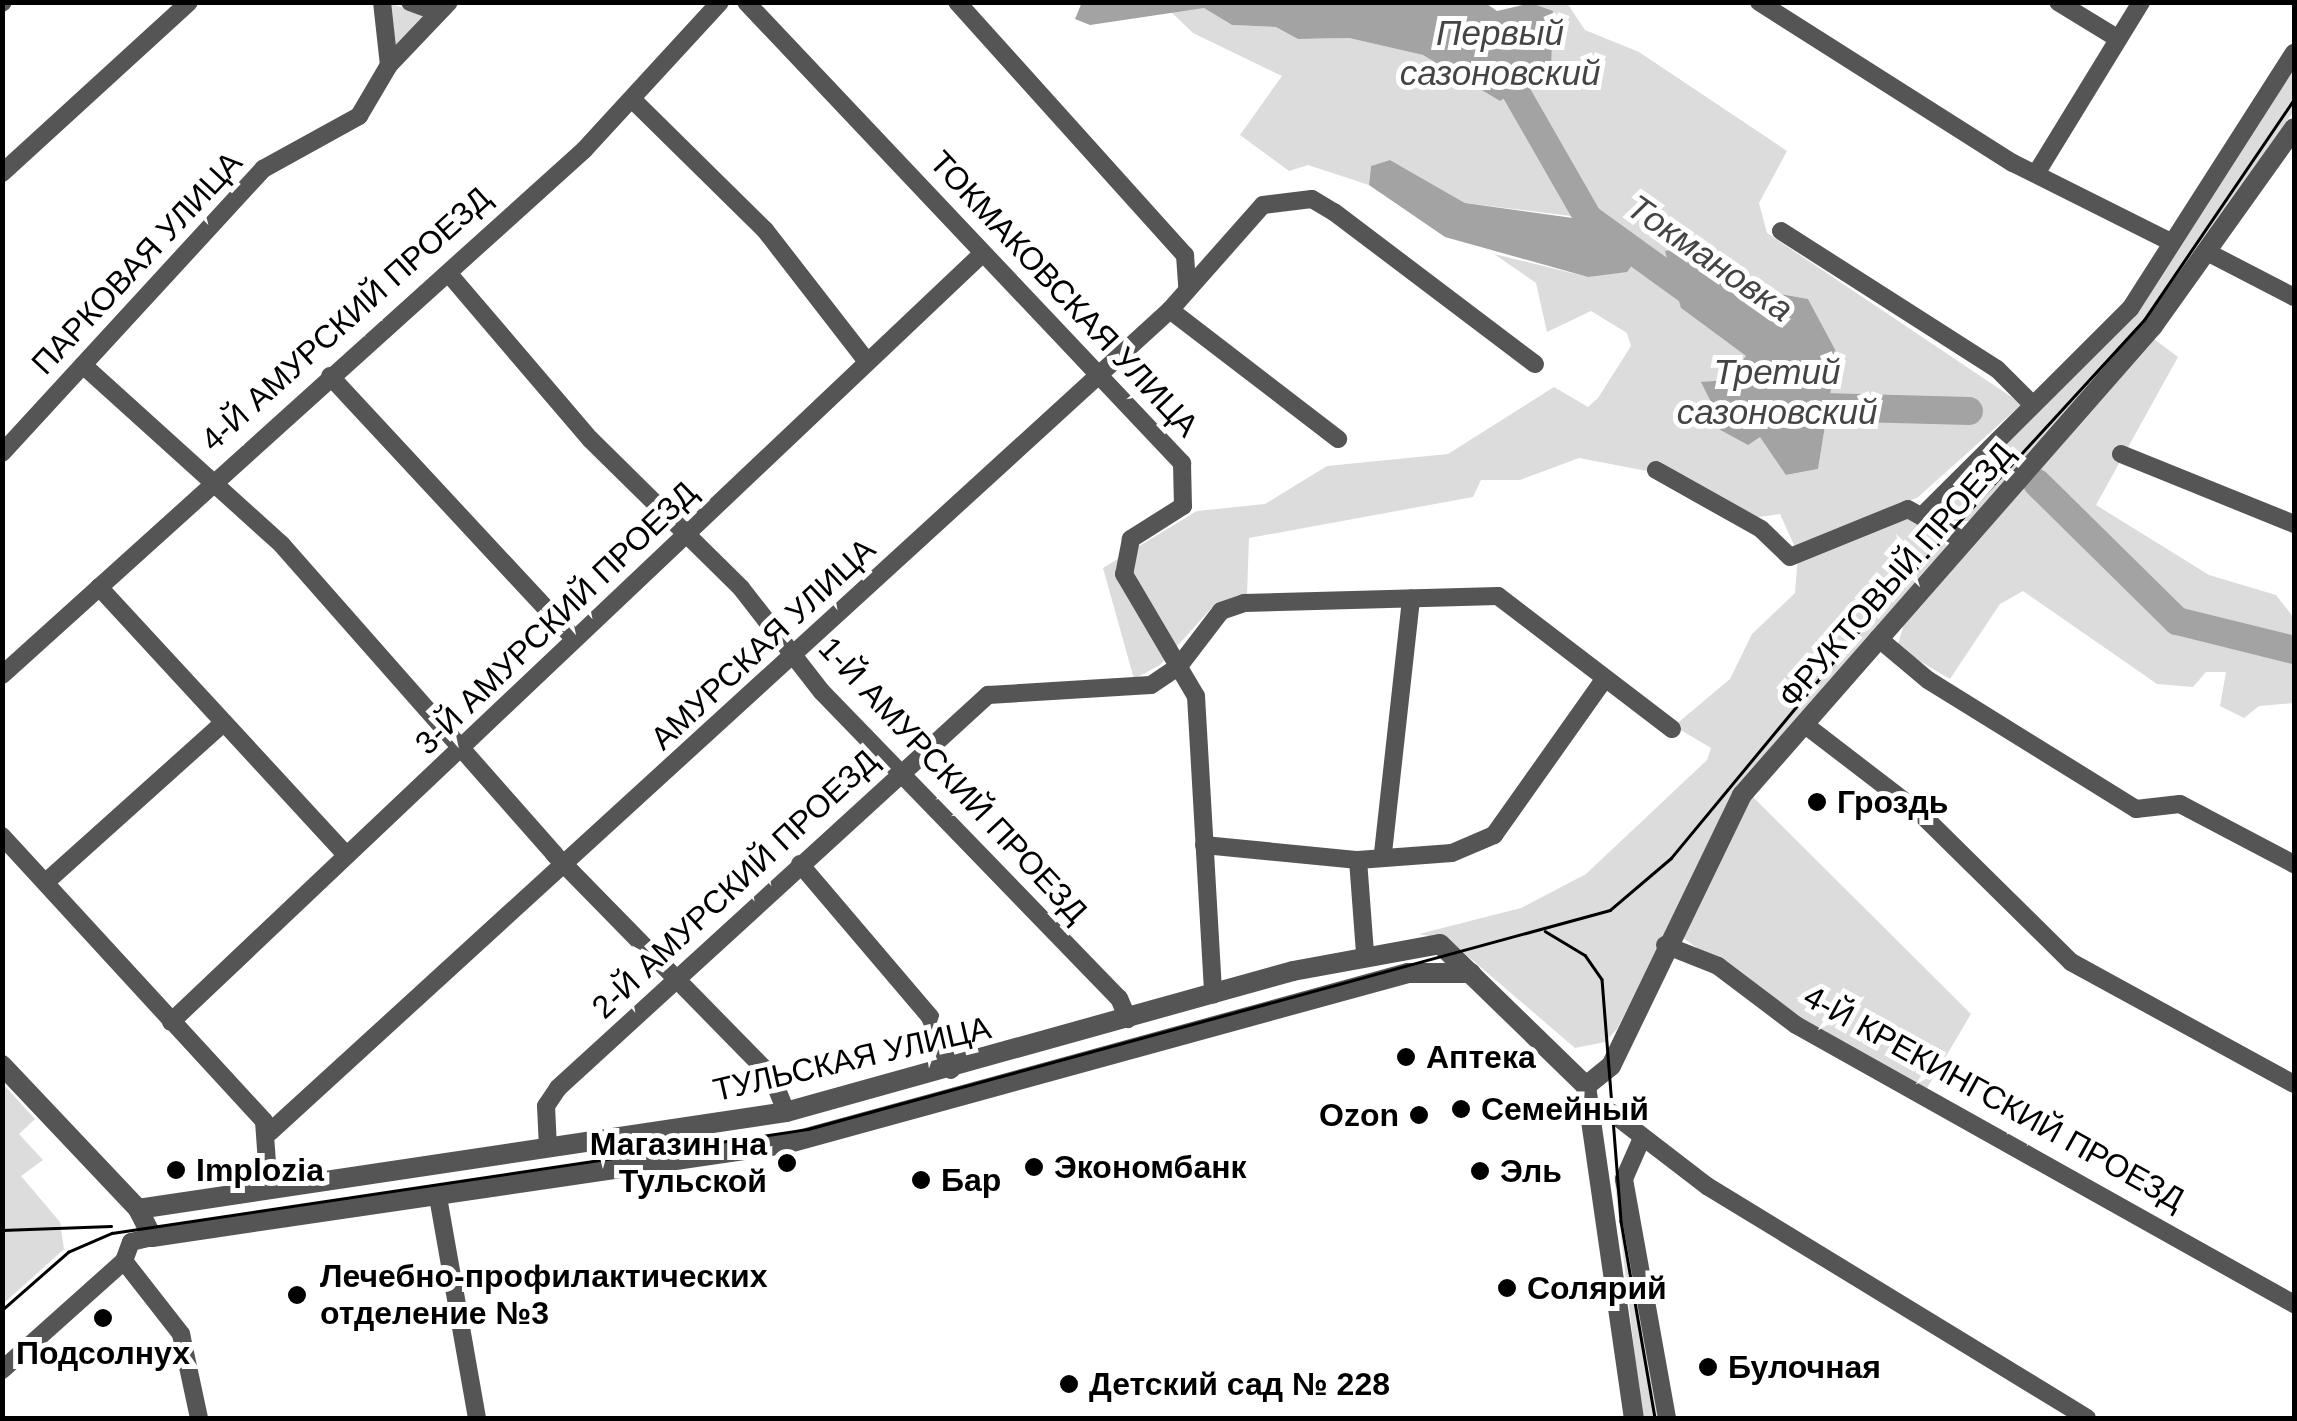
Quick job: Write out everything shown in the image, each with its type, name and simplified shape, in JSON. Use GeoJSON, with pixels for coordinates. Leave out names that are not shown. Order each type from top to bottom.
{"type":"FeatureCollection","features":[{"type":"Feature","properties":{"kind":"street"},"geometry":{"type":"LineString","coordinates":[[2,173],[189,2]]}},
{"type":"Feature","properties":{"kind":"street"},"geometry":{"type":"LineString","coordinates":[[382,2],[390,65]]}},
{"type":"Feature","properties":{"kind":"street"},"geometry":{"type":"LineString","coordinates":[[410,2],[443,8]]}},
{"type":"Feature","properties":{"kind":"street","name":"4-Й АМУРСКИЙ ПРОЕЗД"},"geometry":{"type":"LineString","coordinates":[[2,674],[210,483],[449,274],[634,101],[720,2]]}},
{"type":"Feature","properties":{"kind":"street","name":"ТОКМАКОВСКАЯ УЛИЦА"},"geometry":{"type":"LineString","coordinates":[[746,2],[980,256],[1098,374],[1188,480],[1182,506],[1124,552],[1133,602],[1196,696],[1213,995]]}},
{"type":"Feature","properties":{"kind":"street"},"geometry":{"type":"LineString","coordinates":[[958,2],[1185,255],[1187,286]]}},
{"type":"Feature","properties":{"kind":"street"},"geometry":{"type":"LineString","coordinates":[[1759,2],[2037,172],[2172,242]]}},
{"type":"Feature","properties":{"kind":"street"},"geometry":{"type":"LineString","coordinates":[[2058,2],[2118,38]]}},
{"type":"Feature","properties":{"kind":"street"},"geometry":{"type":"LineString","coordinates":[[2037,172],[2141,2]]}},
{"type":"Feature","properties":{"kind":"street","name":"ПАРКОВАЯ УЛИЦА"},"geometry":{"type":"LineString","coordinates":[[2,453],[263,168],[359,116],[390,65],[443,8]]}},
{"type":"Feature","properties":{"kind":"street"},"geometry":{"type":"LineString","coordinates":[[1926,512],[2031,403],[2130,310],[2172,242],[2238,154],[2294,53]]}},
{"type":"Feature","properties":{"kind":"street"},"geometry":{"type":"LineString","coordinates":[[634,101],[765,230],[866,360]]}},
{"type":"Feature","properties":{"kind":"street","name":"ФРУКТОВЫЙ ПРОЕЗД"},"geometry":{"type":"LineString","coordinates":[[1586,1086],[1611,1066],[1721,828],[1804,724],[2209,253],[2294,128]]}},
{"type":"Feature","properties":{"kind":"street","name":"АМУРСКАЯ УЛИЦА"},"geometry":{"type":"LineString","coordinates":[[270,1132],[566,866],[791,650],[1170,310],[1238,225],[1289,197],[1334,212],[1535,364]]}},
{"type":"Feature","properties":{"kind":"street"},"geometry":{"type":"LineString","coordinates":[[1781,231],[1997,369],[2031,403]]}},
{"type":"Feature","properties":{"kind":"street"},"geometry":{"type":"LineString","coordinates":[[2209,253],[2294,297]]}},
{"type":"Feature","properties":{"kind":"street","name":"3-Й АМУРСКИЙ ПРОЕЗД"},"geometry":{"type":"LineString","coordinates":[[171,1022],[346,854],[466,749],[574,639],[980,256]]}},
{"type":"Feature","properties":{"kind":"street","name":"1-Й АМУРСКИЙ ПРОЕЗД"},"geometry":{"type":"LineString","coordinates":[[449,274],[901,770],[1118,998],[1128,1019]]}},
{"type":"Feature","properties":{"kind":"street"},"geometry":{"type":"LineString","coordinates":[[1170,310],[1338,439]]}},
{"type":"Feature","properties":{"kind":"street"},"geometry":{"type":"LineString","coordinates":[[83,365],[282,546],[566,866],[772,1077],[786,1112]]}},
{"type":"Feature","properties":{"kind":"street"},"geometry":{"type":"LineString","coordinates":[[330,376],[574,639]]}},
{"type":"Feature","properties":{"kind":"street"},"geometry":{"type":"LineString","coordinates":[[2120,454],[2294,524]]}},
{"type":"Feature","properties":{"kind":"street"},"geometry":{"type":"LineString","coordinates":[[1656,470],[1761,530],[1790,557],[1908,510],[1926,512],[1964,541]]}},
{"type":"Feature","properties":{"kind":"street"},"geometry":{"type":"LineString","coordinates":[[99,586],[222,724],[346,854]]}},
{"type":"Feature","properties":{"kind":"street"},"geometry":{"type":"LineString","coordinates":[[1179,666],[1221,612],[1244,602],[1467,596],[1506,599],[1672,729]]}},
{"type":"Feature","properties":{"kind":"street"},"geometry":{"type":"LineString","coordinates":[[1383,853],[1411,599]]}},
{"type":"Feature","properties":{"kind":"street"},"geometry":{"type":"LineString","coordinates":[[1878,638],[1928,680],[2136,809],[2180,804],[2294,864]]}},
{"type":"Feature","properties":{"kind":"street","name":"2-Й АМУРСКИЙ ПРОЕЗД"},"geometry":{"type":"LineString","coordinates":[[548,1148],[546,1106],[558,1088],[901,770],[988,695],[1150,684],[1179,666]]}},
{"type":"Feature","properties":{"kind":"street"},"geometry":{"type":"LineString","coordinates":[[1204,845],[1358,860],[1383,853],[1452,853],[1507,825],[1540,760],[1605,678]]}},
{"type":"Feature","properties":{"kind":"street"},"geometry":{"type":"LineString","coordinates":[[46,882],[222,724]]}},
{"type":"Feature","properties":{"kind":"street"},"geometry":{"type":"LineString","coordinates":[[1804,724],[1920,812],[2071,962],[2294,1084]]}},
{"type":"Feature","properties":{"kind":"street"},"geometry":{"type":"LineString","coordinates":[[2,836],[270,1132],[269,1190]]}},
{"type":"Feature","properties":{"kind":"street"},"geometry":{"type":"LineString","coordinates":[[1358,860],[1365,953]]}},
{"type":"Feature","properties":{"kind":"street"},"geometry":{"type":"LineString","coordinates":[[800,864],[930,1017],[951,1070]]}},
{"type":"Feature","properties":{"kind":"street","name":"ТУЛЬСКАЯ УЛИЦА"},"geometry":{"type":"LineString","coordinates":[[138,1209],[786,1112],[951,1070],[1365,953],[1440,944],[1586,1086]]}},
{"type":"Feature","properties":{"kind":"street","name":"4-Й КРЕКИНГСКИЙ ПРОЕЗД"},"geometry":{"type":"LineString","coordinates":[[1665,945],[1718,966],[1796,1025],[2294,1304]]}},
{"type":"Feature","properties":{"kind":"street","name":"ТУЛЬСКАЯ УЛИЦА"},"geometry":{"type":"LineString","coordinates":[[152,1237],[438,1197],[822,1136],[1389,978],[1471,974]]}},
{"type":"Feature","properties":{"kind":"street"},"geometry":{"type":"LineString","coordinates":[[2,1065],[138,1209],[152,1237],[131,1242],[124,1261],[2,1370]]}},
{"type":"Feature","properties":{"kind":"street"},"geometry":{"type":"LineString","coordinates":[[1586,1086],[1634,1418]]}},
{"type":"Feature","properties":{"kind":"street"},"geometry":{"type":"LineString","coordinates":[[1590,1113],[1612,1112],[1642,1138],[2087,1418]]}},
{"type":"Feature","properties":{"kind":"street"},"geometry":{"type":"LineString","coordinates":[[1642,1138],[1624,1179],[1666,1418]]}},
{"type":"Feature","properties":{"kind":"street"},"geometry":{"type":"LineString","coordinates":[[438,1197],[477,1418]]}},
{"type":"Feature","properties":{"kind":"street"},"geometry":{"type":"LineString","coordinates":[[124,1261],[181,1334],[199,1418]]}},
{"type":"Feature","properties":{"kind":"shaded area"},"geometry":{"type":"Polygon","coordinates":[[[387,3],[428,14],[395,49],[387,3]]]}},
{"type":"Feature","properties":{"kind":"shaded area"},"geometry":{"type":"Polygon","coordinates":[[[1531,3],[1567,3],[1585,30],[1639,52],[1787,151],[1759,203],[1767,233],[2022,404],[1917,498],[1894,506],[1928,521],[1949,549],[1737,790],[1617,1029],[1605,1042],[1575,1048],[1449,940],[1419,934],[1521,908],[1586,874],[1707,760],[1711,748],[1674,726],[1730,679],[1752,634],[1795,593],[1798,554],[1780,514],[1752,518],[1659,461],[1647,471],[1579,458],[1520,480],[1481,480],[1473,497],[1249,538],[1247,595],[1216,603],[1160,665],[1134,679],[1103,568],[1197,511],[1265,504],[1327,466],[1448,454],[1554,387],[1588,407],[1631,346],[1627,333],[1591,311],[1547,332],[1536,283],[1494,254],[1588,277],[1588,218],[1465,203],[1390,160],[1371,166],[1369,185],[1308,165],[1289,171],[1240,135],[1282,76],[1193,33],[1169,10],[1204,8],[1232,25],[1277,27],[1298,39],[1349,38],[1423,55],[1500,101],[1553,12],[1531,3]],[[1685,249],[1681,308],[1746,356],[1704,422],[1760,436],[1787,475],[1818,469],[1837,353],[1808,299],[1725,284],[1685,249]]]}},
{"type":"Feature","properties":{"kind":"shaded area"},"geometry":{"type":"Polygon","coordinates":[[[2294,66],[2294,111],[2171,292],[1972,521],[1954,521],[1954,492],[2155,284],[2294,66]]]}},
{"type":"Feature","properties":{"kind":"shaded area"},"geometry":{"type":"Polygon","coordinates":[[[2154,339],[2178,357],[2096,505],[2209,575],[2276,595],[2294,618],[2294,703],[2259,706],[2244,718],[2220,706],[2226,672],[2206,672],[2193,687],[2157,684],[2023,591],[2000,604],[1950,679],[1908,654],[1898,644],[1904,624],[2154,339]]]}},
{"type":"Feature","properties":{"kind":"shaded area"},"geometry":{"type":"Polygon","coordinates":[[[1753,797],[1971,1014],[1927,1088],[1798,1018],[1683,938],[1729,829],[1753,797]]]}},
{"type":"Feature","properties":{"kind":"shaded area"},"geometry":{"type":"Polygon","coordinates":[[[3,1084],[35,1119],[19,1134],[43,1160],[21,1176],[60,1222],[64,1249],[3,1304],[3,1084]]]}},
{"type":"Feature","properties":{"kind":"shaded area"},"geometry":{"type":"Polygon","coordinates":[[[1614,1175],[1619,1179],[1661,1418],[1642,1418],[1614,1175]]]}},
{"type":"Feature","properties":{"kind":"water","name":"Первый сазоновский"},"geometry":{"type":"Polygon","coordinates":[[[1082,2],[1484,2],[1497,11],[1531,3],[1553,11],[1551,69],[1500,101],[1423,55],[1349,38],[1298,39],[1276,27],[1232,25],[1204,8],[1090,25],[1075,19],[1082,2]]]}},
{"type":"Feature","properties":{"kind":"water"},"geometry":{"type":"Polygon","coordinates":[[[1390,160],[1465,203],[1609,223],[1630,237],[1638,257],[1627,272],[1588,277],[1445,237],[1369,185],[1371,166],[1390,160]]]}},
{"type":"Feature","properties":{"kind":"water","name":"Третий сазоновский"},"geometry":{"type":"Polygon","coordinates":[[[1684,248],[1725,284],[1808,299],[1837,353],[1818,469],[1786,475],[1760,437],[1748,445],[1704,421],[1711,402],[1701,382],[1728,380],[1746,356],[1681,308],[1665,251],[1684,248]]]}},
{"type":"Feature","properties":{"kind":"waterway","name":"Токмановка"},"geometry":{"type":"LineString","coordinates":[[1497,59],[1588,218],[1700,299]]}},
{"type":"Feature","properties":{"kind":"waterway","name":"Токмановка"},"geometry":{"type":"LineString","coordinates":[[1799,377],[1822,407],[1969,411]]}},
{"type":"Feature","properties":{"kind":"waterway","name":"Токмановка"},"geometry":{"type":"LineString","coordinates":[[2037,483],[2177,621],[2294,650]]}},
{"type":"Feature","properties":{"kind":"tram line"},"geometry":{"type":"LineString","coordinates":[[2,1310],[68,1252],[112,1233],[808,1129],[1610,910],[1671,858],[1858,632],[2144,320],[2294,99]]}},
{"type":"Feature","properties":{"kind":"tram line"},"geometry":{"type":"LineString","coordinates":[[1545,931],[1585,955],[1602,979],[1621,1221],[1655,1418]]}},
{"type":"Feature","properties":{"kind":"tram line"},"geometry":{"type":"LineString","coordinates":[[2,1230],[111,1226]]}},
{"type":"Feature","properties":{"kind":"place","name":"Гроздь"},"geometry":{"type":"Point","coordinates":[1817,802]}},
{"type":"Feature","properties":{"kind":"place","name":"Аптека"},"geometry":{"type":"Point","coordinates":[1406,1057]}},
{"type":"Feature","properties":{"kind":"place","name":"Семейный"},"geometry":{"type":"Point","coordinates":[1461,1109]}},
{"type":"Feature","properties":{"kind":"place","name":"Ozon"},"geometry":{"type":"Point","coordinates":[1419,1115]}},
{"type":"Feature","properties":{"kind":"place","name":"Магазин на Тульской"},"geometry":{"type":"Point","coordinates":[787,1163]}},
{"type":"Feature","properties":{"kind":"place","name":"Экономбанк"},"geometry":{"type":"Point","coordinates":[1034,1167]}},
{"type":"Feature","properties":{"kind":"place","name":"Implozia"},"geometry":{"type":"Point","coordinates":[176,1170]}},
{"type":"Feature","properties":{"kind":"place","name":"Эль"},"geometry":{"type":"Point","coordinates":[1480,1171]}},
{"type":"Feature","properties":{"kind":"place","name":"Бар"},"geometry":{"type":"Point","coordinates":[921,1180]}},
{"type":"Feature","properties":{"kind":"place","name":"Солярий"},"geometry":{"type":"Point","coordinates":[1507,1288]}},
{"type":"Feature","properties":{"kind":"place","name":"Лечебно-профилактических отделение №3"},"geometry":{"type":"Point","coordinates":[297,1295]}},
{"type":"Feature","properties":{"kind":"place","name":"Подсолнух"},"geometry":{"type":"Point","coordinates":[103,1318]}},
{"type":"Feature","properties":{"kind":"place","name":"Булочная"},"geometry":{"type":"Point","coordinates":[1708,1367]}},
{"type":"Feature","properties":{"kind":"place","name":"Детский сад № 228"},"geometry":{"type":"Point","coordinates":[1069,1384]}}]}
